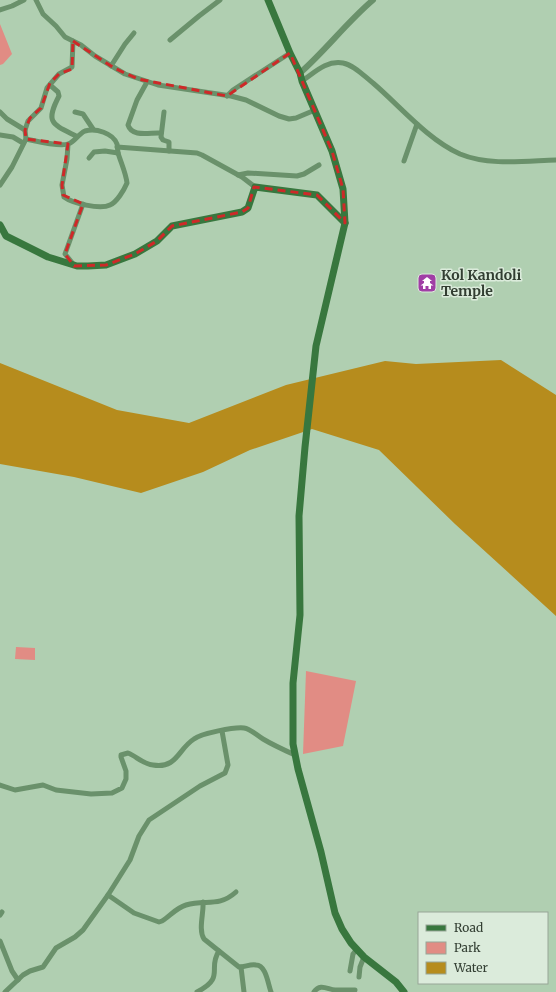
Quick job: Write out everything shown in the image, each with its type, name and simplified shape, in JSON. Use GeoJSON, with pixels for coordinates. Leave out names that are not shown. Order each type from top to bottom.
{"type":"FeatureCollection","features":[{"type":"Feature","properties":{"kind":"main road"},"geometry":{"type":"LineString","coordinates":[[268,0],[332,151],[343,189],[345,223],[316,346],[305,447],[299,516],[300,615],[293,683],[293,734],[295,755],[298,772],[321,852],[335,913],[342,930],[357,950],[396,982],[404,992]]}},
{"type":"Feature","properties":{"kind":"main road"},"geometry":{"type":"LineString","coordinates":[[0,225],[6,236],[48,257],[74,266],[88,266],[106,265],[135,254],[157,241],[172,226],[242,212],[248,208],[255,187],[317,195],[345,223]]}},
{"type":"Feature","properties":{"kind":"street"},"geometry":{"type":"LineString","coordinates":[[0,10],[24,0]]}},
{"type":"Feature","properties":{"kind":"street"},"geometry":{"type":"LineString","coordinates":[[36,0],[43,14],[65,37],[81,45],[95,56],[125,74],[147,82],[172,88],[246,100],[279,116],[296,118],[315,110]]}},
{"type":"Feature","properties":{"kind":"street"},"geometry":{"type":"LineString","coordinates":[[170,40],[220,0]]}},
{"type":"Feature","properties":{"kind":"street"},"geometry":{"type":"LineString","coordinates":[[300,73],[319,56],[358,13],[373,0]]}},
{"type":"Feature","properties":{"kind":"street"},"geometry":{"type":"LineString","coordinates":[[111,66],[124,44],[134,33]]}},
{"type":"Feature","properties":{"kind":"street"},"geometry":{"type":"LineString","coordinates":[[0,185],[12,167],[24,141],[25,130],[30,118],[41,108],[45,94],[50,85],[59,74],[72,67],[73,41]]}},
{"type":"Feature","properties":{"kind":"street"},"geometry":{"type":"LineString","coordinates":[[227,96],[233,90],[290,53]]}},
{"type":"Feature","properties":{"kind":"street"},"geometry":{"type":"LineString","coordinates":[[302,81],[315,71],[327,65],[342,63],[356,69],[391,99],[416,124],[433,137],[459,153],[475,159],[495,161],[556,160]]}},
{"type":"Feature","properties":{"kind":"street"},"geometry":{"type":"LineString","coordinates":[[147,82],[137,100],[128,125],[130,130],[134,132],[161,134]]}},
{"type":"Feature","properties":{"kind":"street"},"geometry":{"type":"LineString","coordinates":[[50,85],[59,94],[52,109],[52,119],[57,126],[76,136]]}},
{"type":"Feature","properties":{"kind":"street"},"geometry":{"type":"LineString","coordinates":[[0,112],[7,119],[25,130]]}},
{"type":"Feature","properties":{"kind":"street"},"geometry":{"type":"LineString","coordinates":[[68,144],[67,159],[62,184],[63,195],[68,199],[83,204],[109,206],[125,188],[126,181],[115,141],[108,135],[93,129],[83,113],[75,112]]}},
{"type":"Feature","properties":{"kind":"street"},"geometry":{"type":"LineString","coordinates":[[164,112],[161,139],[169,142],[169,151]]}},
{"type":"Feature","properties":{"kind":"street"},"geometry":{"type":"LineString","coordinates":[[404,161],[416,124]]}},
{"type":"Feature","properties":{"kind":"street"},"geometry":{"type":"LineString","coordinates":[[0,135],[13,137],[24,141],[68,144],[71,143],[76,136],[93,129]]}},
{"type":"Feature","properties":{"kind":"street"},"geometry":{"type":"LineString","coordinates":[[88,158],[94,152],[118,150],[169,151],[202,154],[238,175],[255,187]]}},
{"type":"Feature","properties":{"kind":"street"},"geometry":{"type":"LineString","coordinates":[[238,175],[248,173],[297,176],[304,174],[319,165]]}},
{"type":"Feature","properties":{"kind":"street"},"geometry":{"type":"LineString","coordinates":[[74,266],[65,252],[83,204]]}},
{"type":"Feature","properties":{"kind":"street"},"geometry":{"type":"LineString","coordinates":[[0,785],[15,790],[44,785],[56,790],[91,794],[112,793],[122,788],[126,779],[126,772],[121,756],[128,753],[148,764],[162,765],[173,762],[195,738],[234,728],[245,728],[295,755]]}},
{"type":"Feature","properties":{"kind":"street"},"geometry":{"type":"LineString","coordinates":[[0,989],[4,992],[23,975],[43,967],[55,950],[79,934],[91,920],[130,860],[140,832],[149,820],[200,786],[225,773],[228,762],[222,731]]}},
{"type":"Feature","properties":{"kind":"street"},"geometry":{"type":"LineString","coordinates":[[108,895],[134,913],[159,922],[180,907],[203,902],[219,903],[230,898],[236,892]]}},
{"type":"Feature","properties":{"kind":"street"},"geometry":{"type":"LineString","coordinates":[[203,902],[202,935],[204,939],[236,966],[241,967],[254,964],[260,966],[264,970],[271,992]]}},
{"type":"Feature","properties":{"kind":"street"},"geometry":{"type":"LineString","coordinates":[[0,941],[12,971],[18,980]]}},
{"type":"Feature","properties":{"kind":"street"},"geometry":{"type":"LineString","coordinates":[[350,971],[353,954],[357,950]]}},
{"type":"Feature","properties":{"kind":"street"},"geometry":{"type":"LineString","coordinates":[[197,992],[214,978],[214,959],[219,951]]}},
{"type":"Feature","properties":{"kind":"street"},"geometry":{"type":"LineString","coordinates":[[359,977],[360,967],[364,957]]}},
{"type":"Feature","properties":{"kind":"street"},"geometry":{"type":"LineString","coordinates":[[241,967],[244,992]]}},
{"type":"Feature","properties":{"kind":"street"},"geometry":{"type":"LineString","coordinates":[[314,992],[316,989],[324,987],[331,991],[355,990]]}},
{"type":"Feature","properties":{"kind":"highlighted area"},"geometry":{"type":"Polygon","coordinates":[[[73,41],[114,68],[138,79],[227,96],[290,53],[332,151],[343,189],[345,223],[317,195],[254,187],[248,208],[242,212],[172,226],[157,241],[135,254],[106,265],[74,266],[65,254],[83,204],[63,195],[62,185],[68,144],[26,139],[25,130],[30,118],[41,108],[50,83],[59,74],[72,69],[73,41]]]}},
{"type":"Feature","properties":{"kind":"green space"},"geometry":{"type":"Polygon","coordinates":[[[0,24],[12,54],[3,64],[0,65],[0,24]]]}},
{"type":"Feature","properties":{"kind":"green space"},"geometry":{"type":"Polygon","coordinates":[[[16,647],[35,648],[35,660],[15,659],[16,647]]]}},
{"type":"Feature","properties":{"kind":"green space"},"geometry":{"type":"Polygon","coordinates":[[[306,671],[356,681],[343,746],[303,754],[306,671]]]}},
{"type":"Feature","properties":{"kind":"water"},"geometry":{"type":"Polygon","coordinates":[[[501,360],[556,395],[556,616],[455,524],[379,450],[312,429],[250,450],[203,472],[141,493],[74,477],[0,464],[0,363],[117,410],[189,423],[286,385],[385,361],[416,364],[501,360]]]}},
{"type":"Feature","properties":{"kind":"place","name":"Kol Kandoli Temple"},"geometry":{"type":"Point","coordinates":[427,283]}}]}
